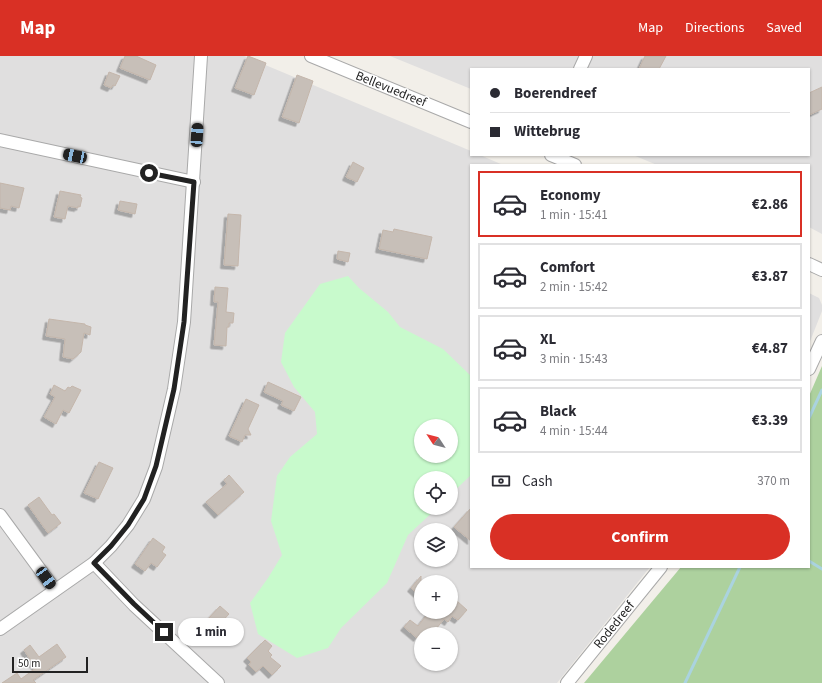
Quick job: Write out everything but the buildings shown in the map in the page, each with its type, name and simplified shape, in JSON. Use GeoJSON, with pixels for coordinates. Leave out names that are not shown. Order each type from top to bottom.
{"type":"FeatureCollection","features":[{"type":"Feature","properties":{"kind":"street"},"geometry":{"type":"LineString","coordinates":[[0,629],[94,563],[111,546],[128,525],[144,499],[156,466],[174,389],[184,322],[201,56]]}},
{"type":"Feature","properties":{"kind":"street","name":"Bellevuedreef"},"geometry":{"type":"LineString","coordinates":[[311,56],[470,122]]}},
{"type":"Feature","properties":{"kind":"street"},"geometry":{"type":"LineString","coordinates":[[580,68],[586,56]]}},
{"type":"Feature","properties":{"kind":"street"},"geometry":{"type":"LineString","coordinates":[[0,140],[194,182]]}},
{"type":"Feature","properties":{"kind":"street"},"geometry":{"type":"LineString","coordinates":[[553,156],[573,164]]}},
{"type":"Feature","properties":{"kind":"street"},"geometry":{"type":"LineString","coordinates":[[810,264],[822,270]]}},
{"type":"Feature","properties":{"kind":"street"},"geometry":{"type":"LineString","coordinates":[[810,367],[822,341]]}},
{"type":"Feature","properties":{"kind":"street"},"geometry":{"type":"LineString","coordinates":[[0,515],[56,590]]}},
{"type":"Feature","properties":{"kind":"street"},"geometry":{"type":"LineString","coordinates":[[94,563],[134,604],[218,683]]}},
{"type":"Feature","properties":{"kind":"street","name":"Rodedreef"},"geometry":{"type":"LineString","coordinates":[[567,683],[660,568]]}},
{"type":"Feature","properties":{"kind":"shaded area"},"geometry":{"type":"Polygon","coordinates":[[[0,56],[244,56],[470,151],[470,156],[482,156],[501,164],[470,164],[470,568],[649,568],[557,683],[0,683],[0,56]]]}},
{"type":"Feature","properties":{"kind":"shaded area"},"geometry":{"type":"Polygon","coordinates":[[[390,56],[822,56],[822,234],[810,228],[810,164],[655,164],[635,156],[810,156],[810,68],[470,68],[470,89],[390,56]]]}},
{"type":"Feature","properties":{"kind":"shaded area"},"geometry":{"type":"Polygon","coordinates":[[[810,294],[819,298],[822,305],[822,311],[810,341],[810,294]]]}},
{"type":"Feature","properties":{"kind":"green space"},"geometry":{"type":"Polygon","coordinates":[[[348,276],[359,288],[388,312],[400,327],[443,349],[470,375],[470,476],[458,487],[458,471],[414,471],[414,515],[429,515],[421,523],[414,523],[414,529],[408,535],[387,583],[341,628],[328,648],[297,658],[258,634],[250,603],[282,555],[271,521],[277,476],[290,457],[317,434],[315,412],[294,387],[281,362],[285,333],[320,284],[348,276]]]}},
{"type":"Feature","properties":{"kind":"green space"},"geometry":{"type":"Polygon","coordinates":[[[822,366],[822,683],[584,683],[680,568],[810,568],[810,394],[822,366]]]}},
{"type":"Feature","properties":{"kind":"waterway"},"geometry":{"type":"LineString","coordinates":[[810,416],[822,390]]}},
{"type":"Feature","properties":{"kind":"waterway"},"geometry":{"type":"LineString","coordinates":[[810,562],[822,569]]}},
{"type":"Feature","properties":{"kind":"waterway"},"geometry":{"type":"LineString","coordinates":[[685,683],[740,568]]}},
{"type":"Feature","properties":{"kind":"route"},"geometry":{"type":"LineString","coordinates":[[149,173],[194,182],[184,322],[174,389],[156,466],[144,499],[128,525],[111,546],[94,563],[164,632]]}}]}
